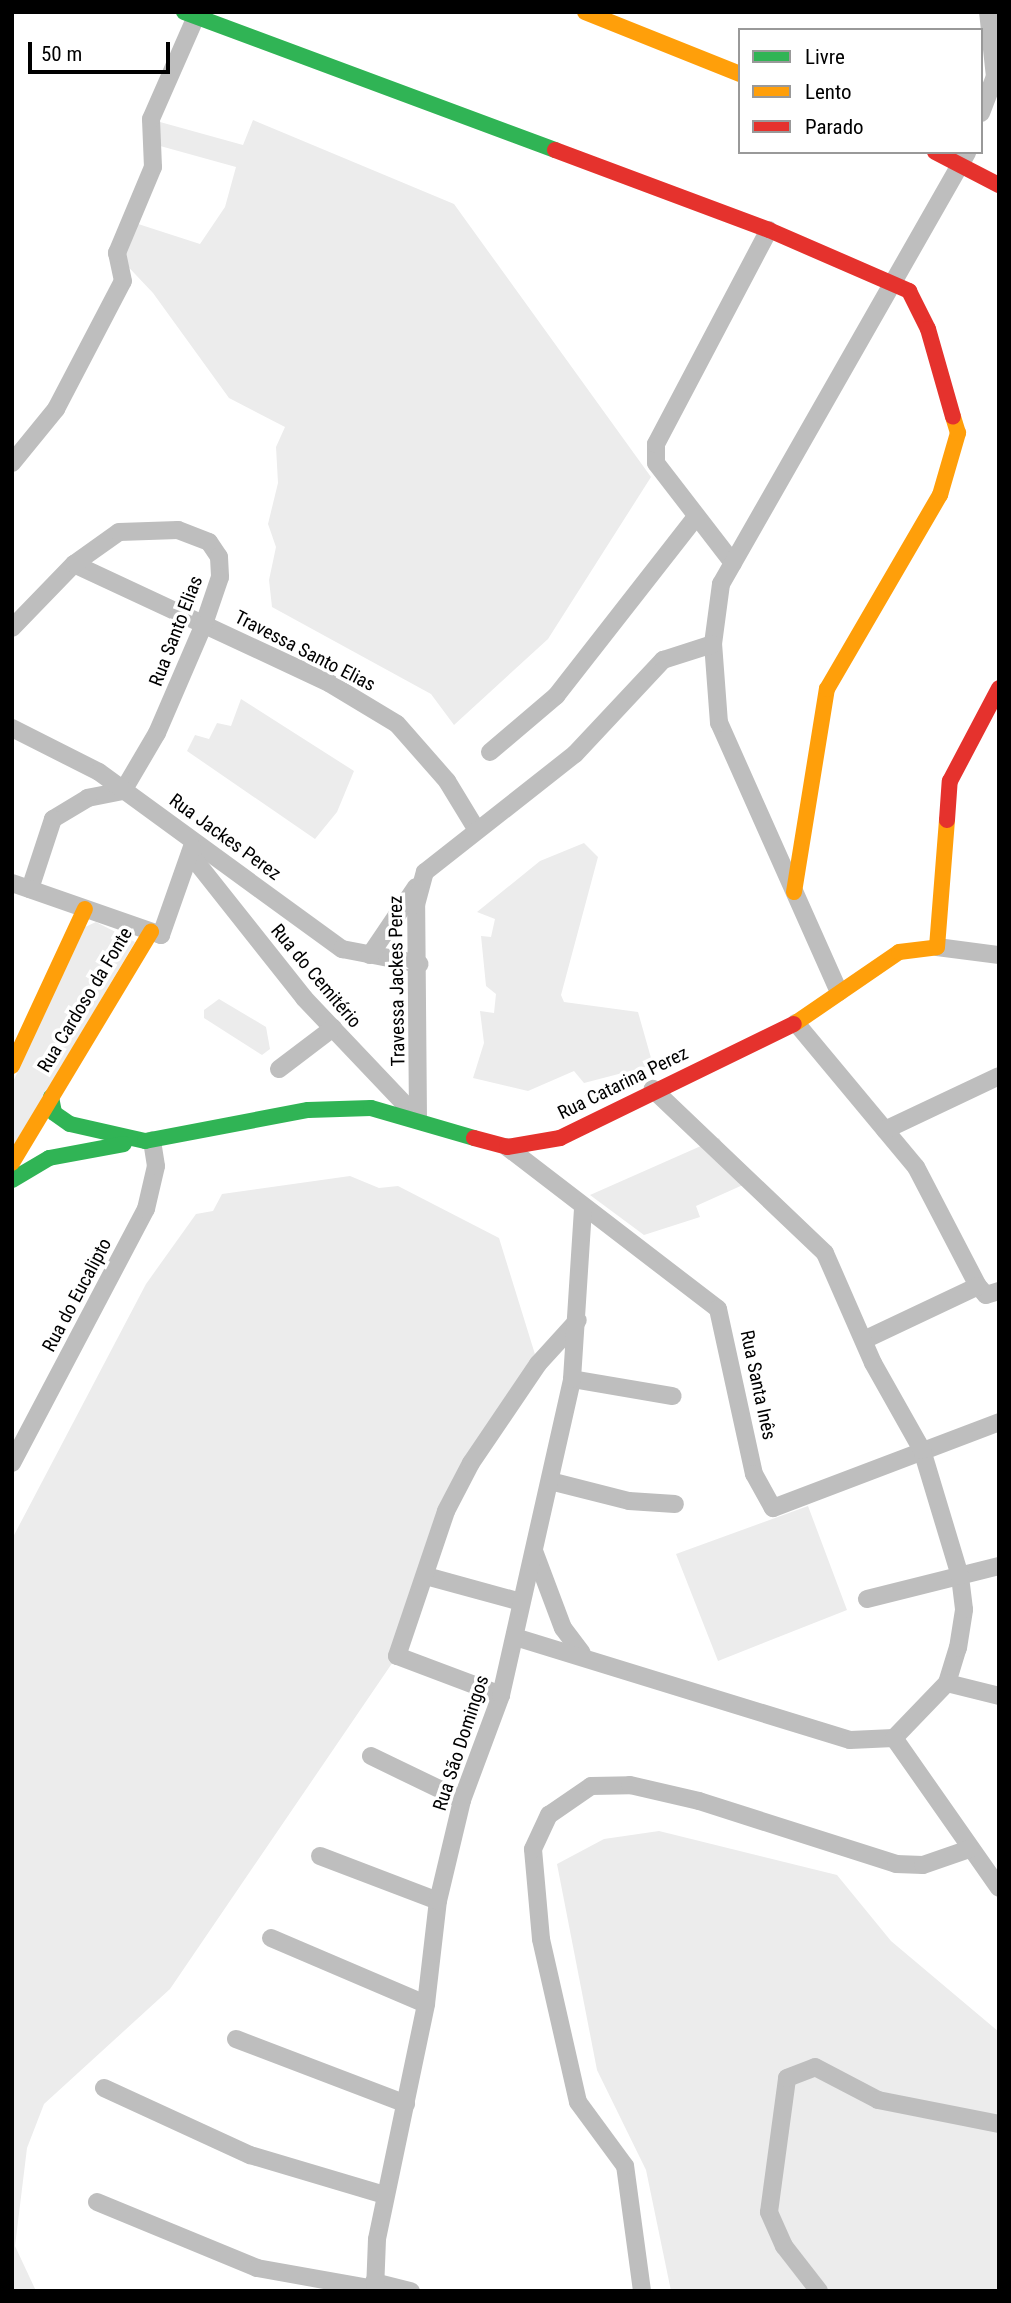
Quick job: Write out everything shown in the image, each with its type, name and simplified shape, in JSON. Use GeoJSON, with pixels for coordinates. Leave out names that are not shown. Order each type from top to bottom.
{"type":"FeatureCollection","features":[{"type":"Feature","properties":{"kind":"street"},"geometry":{"type":"LineString","coordinates":[[585,12],[738,73]]}},
{"type":"Feature","properties":{"kind":"street"},"geometry":{"type":"LineString","coordinates":[[991,13],[999,37]]}},
{"type":"Feature","properties":{"kind":"street"},"geometry":{"type":"LineString","coordinates":[[983,108],[995,77],[991,13]]}},
{"type":"Feature","properties":{"kind":"street"},"geometry":{"type":"LineString","coordinates":[[12,463],[31,446],[123,281],[117,253],[153,167],[151,120],[193,14],[769,230],[896,284],[909,292],[928,328],[958,433],[940,495],[827,689],[794,892]]}},
{"type":"Feature","properties":{"kind":"street"},"geometry":{"type":"LineString","coordinates":[[945,154],[965,158],[999,185]]}},
{"type":"Feature","properties":{"kind":"street"},"geometry":{"type":"LineString","coordinates":[[839,992],[719,723],[713,644],[721,584],[896,284],[965,158]]}},
{"type":"Feature","properties":{"kind":"street"},"geometry":{"type":"LineString","coordinates":[[733,563],[656,463],[656,444],[769,230]]}},
{"type":"Feature","properties":{"kind":"street"},"geometry":{"type":"LineString","coordinates":[[491,752],[556,696],[696,517]]}},
{"type":"Feature","properties":{"kind":"street","name":"Rua Santo Elias"},"geometry":{"type":"LineString","coordinates":[[12,628],[74,564],[119,532],[161,528],[194,535],[219,557],[220,577],[204,624],[157,733],[123,791]]}},
{"type":"Feature","properties":{"kind":"street","name":"Travessa Santo Elias"},"geometry":{"type":"LineString","coordinates":[[74,564],[329,683],[397,724],[446,781],[475,827]]}},
{"type":"Feature","properties":{"kind":"street","name":"Travessa Jackes Perez"},"geometry":{"type":"LineString","coordinates":[[418,1118],[420,964],[416,887],[475,827],[575,754],[663,660],[713,644]]}},
{"type":"Feature","properties":{"kind":"street"},"geometry":{"type":"LineString","coordinates":[[937,947],[950,781],[999,688]]}},
{"type":"Feature","properties":{"kind":"street","name":"Rua Jackes Perez"},"geometry":{"type":"LineString","coordinates":[[12,728],[26,730],[123,791],[192,847],[342,949],[420,964]]}},
{"type":"Feature","properties":{"kind":"street"},"geometry":{"type":"LineString","coordinates":[[30,889],[53,819],[88,798],[123,791]]}},
{"type":"Feature","properties":{"kind":"street","name":"Rua Cardoso da Fonte"},"geometry":{"type":"LineString","coordinates":[[12,883],[161,935],[192,847]]}},
{"type":"Feature","properties":{"kind":"street","name":"Rua do Cemitério"},"geometry":{"type":"LineString","coordinates":[[192,847],[333,1028],[418,1118]]}},
{"type":"Feature","properties":{"kind":"street"},"geometry":{"type":"LineString","coordinates":[[370,954],[416,887]]}},
{"type":"Feature","properties":{"kind":"street","name":"Rua Cardoso da Fonte"},"geometry":{"type":"LineString","coordinates":[[12,1066],[85,909]]}},
{"type":"Feature","properties":{"kind":"street","name":"Rua Cardoso da Fonte"},"geometry":{"type":"LineString","coordinates":[[12,1163],[151,932]]}},
{"type":"Feature","properties":{"kind":"street","name":"Rua Catarina Perez"},"geometry":{"type":"LineString","coordinates":[[51,1097],[54,1113],[70,1124],[148,1140],[308,1110],[372,1108],[418,1118],[507,1147],[560,1138],[653,1089],[796,1023],[899,952],[937,947],[999,955]]}},
{"type":"Feature","properties":{"kind":"street"},"geometry":{"type":"LineString","coordinates":[[796,1023],[916,1167],[978,1286],[986,1295],[999,1291]]}},
{"type":"Feature","properties":{"kind":"street"},"geometry":{"type":"LineString","coordinates":[[279,1069],[333,1028]]}},
{"type":"Feature","properties":{"kind":"street"},"geometry":{"type":"LineString","coordinates":[[885,1130],[999,1076]]}},
{"type":"Feature","properties":{"kind":"street"},"geometry":{"type":"LineString","coordinates":[[515,1637],[582,1653],[850,1740],[894,1738],[947,1683],[964,1609],[960,1576],[922,1450],[825,1253],[653,1089]]}},
{"type":"Feature","properties":{"kind":"street"},"geometry":{"type":"LineString","coordinates":[[12,1180],[62,1154],[148,1140]]}},
{"type":"Feature","properties":{"kind":"street","name":"Rua do Eucalipto"},"geometry":{"type":"LineString","coordinates":[[12,1463],[146,1209],[156,1166],[148,1140]]}},
{"type":"Feature","properties":{"kind":"street","name":"Rua Santa Inês"},"geometry":{"type":"LineString","coordinates":[[507,1147],[719,1309],[754,1474],[773,1508],[922,1450]]}},
{"type":"Feature","properties":{"kind":"street","name":"Rua São Domingos"},"geometry":{"type":"LineString","coordinates":[[375,2287],[384,2195],[426,2004],[438,1901],[462,1800],[501,1695],[572,1379],[578,1320],[583,1207]]}},
{"type":"Feature","properties":{"kind":"street"},"geometry":{"type":"LineString","coordinates":[[866,1339],[978,1286]]}},
{"type":"Feature","properties":{"kind":"street"},"geometry":{"type":"LineString","coordinates":[[501,1695],[397,1656],[446,1511],[471,1463],[538,1364],[578,1320]]}},
{"type":"Feature","properties":{"kind":"street"},"geometry":{"type":"LineString","coordinates":[[572,1379],[673,1396]]}},
{"type":"Feature","properties":{"kind":"street"},"geometry":{"type":"LineString","coordinates":[[922,1450],[999,1422]]}},
{"type":"Feature","properties":{"kind":"street"},"geometry":{"type":"LineString","coordinates":[[550,1481],[629,1501],[675,1504]]}},
{"type":"Feature","properties":{"kind":"street"},"geometry":{"type":"LineString","coordinates":[[534,1551],[563,1628],[582,1653]]}},
{"type":"Feature","properties":{"kind":"street"},"geometry":{"type":"LineString","coordinates":[[867,1599],[999,1566]]}},
{"type":"Feature","properties":{"kind":"street"},"geometry":{"type":"LineString","coordinates":[[426,1576],[522,1602]]}},
{"type":"Feature","properties":{"kind":"street"},"geometry":{"type":"LineString","coordinates":[[947,1683],[999,1696]]}},
{"type":"Feature","properties":{"kind":"street"},"geometry":{"type":"LineString","coordinates":[[894,1738],[968,1849],[999,1888]]}},
{"type":"Feature","properties":{"kind":"street"},"geometry":{"type":"LineString","coordinates":[[371,1756],[462,1800]]}},
{"type":"Feature","properties":{"kind":"street"},"geometry":{"type":"LineString","coordinates":[[642,2291],[625,2166],[578,2102],[541,1939],[533,1849],[549,1815],[591,1786],[630,1785],[699,1801],[896,1864],[923,1865],[968,1849]]}},
{"type":"Feature","properties":{"kind":"street"},"geometry":{"type":"LineString","coordinates":[[320,1856],[438,1901]]}},
{"type":"Feature","properties":{"kind":"street"},"geometry":{"type":"LineString","coordinates":[[271,1938],[426,2004]]}},
{"type":"Feature","properties":{"kind":"street"},"geometry":{"type":"LineString","coordinates":[[236,2039],[406,2104]]}},
{"type":"Feature","properties":{"kind":"street"},"geometry":{"type":"LineString","coordinates":[[819,2291],[784,2246],[769,2212],[787,2078],[815,2067],[878,2100],[999,2124]]}},
{"type":"Feature","properties":{"kind":"street"},"geometry":{"type":"LineString","coordinates":[[104,2088],[250,2155],[384,2195]]}},
{"type":"Feature","properties":{"kind":"street"},"geometry":{"type":"LineString","coordinates":[[97,2202],[257,2268],[411,2291]]}},
{"type":"Feature","properties":{"kind":"shaded area"},"geometry":{"type":"Polygon","coordinates":[[[253,120],[454,204],[651,477],[548,639],[454,725],[431,694],[272,607],[269,580],[276,547],[268,524],[278,483],[276,447],[285,427],[229,398],[153,293],[118,256],[132,222],[200,244],[225,207],[236,167],[153,144],[160,122],[243,145],[253,120]]]}},
{"type":"Feature","properties":{"kind":"shaded area"},"geometry":{"type":"Polygon","coordinates":[[[241,699],[354,771],[337,812],[315,839],[187,751],[195,735],[209,739],[217,723],[231,726],[241,699]]]}},
{"type":"Feature","properties":{"kind":"shaded area"},"geometry":{"type":"Polygon","coordinates":[[[584,843],[598,857],[561,995],[564,1002],[638,1012],[653,1065],[584,1083],[574,1071],[528,1091],[473,1078],[484,1043],[480,1011],[494,1013],[496,994],[486,986],[481,936],[491,937],[495,919],[477,912],[540,861],[584,843]]]}},
{"type":"Feature","properties":{"kind":"shaded area"},"geometry":{"type":"Polygon","coordinates":[[[96,922],[135,942],[12,1150],[12,1084],[85,927],[96,922]]]}},
{"type":"Feature","properties":{"kind":"shaded area"},"geometry":{"type":"Polygon","coordinates":[[[219,999],[266,1027],[270,1049],[262,1055],[204,1018],[204,1010],[219,999]]]}},
{"type":"Feature","properties":{"kind":"shaded area"},"geometry":{"type":"Polygon","coordinates":[[[719,1138],[745,1184],[696,1206],[700,1217],[644,1235],[590,1195],[719,1138]]]}},
{"type":"Feature","properties":{"kind":"shaded area"},"geometry":{"type":"Polygon","coordinates":[[[350,1176],[379,1188],[398,1186],[499,1238],[538,1364],[471,1463],[397,1656],[170,1989],[44,2104],[27,2148],[15,2246],[36,2291],[12,2291],[12,1539],[146,1284],[196,1214],[213,1211],[222,1194],[350,1176]]]}},
{"type":"Feature","properties":{"kind":"shaded area"},"geometry":{"type":"Polygon","coordinates":[[[808,1506],[847,1610],[718,1661],[676,1554],[808,1506]]]}},
{"type":"Feature","properties":{"kind":"shaded area"},"geometry":{"type":"Polygon","coordinates":[[[659,1831],[837,1875],[891,1941],[999,2032],[999,2291],[671,2291],[646,2170],[597,2070],[557,1864],[604,1839],[659,1831]]]}},
{"type":"Feature","properties":{"kind":"traffic: fast"},"geometry":{"type":"LineString","coordinates":[[184,12],[555,150]]}},
{"type":"Feature","properties":{"kind":"traffic: fast"},"geometry":{"type":"LineString","coordinates":[[51,1097],[54,1113],[70,1124],[145,1141],[308,1110],[371,1108],[474,1138]]}},
{"type":"Feature","properties":{"kind":"traffic: fast"},"geometry":{"type":"LineString","coordinates":[[12,1180],[49,1158],[124,1144]]}},
{"type":"Feature","properties":{"kind":"traffic: slow"},"geometry":{"type":"LineString","coordinates":[[585,12],[738,73]]}},
{"type":"Feature","properties":{"kind":"traffic: slow"},"geometry":{"type":"LineString","coordinates":[[794,892],[827,689],[940,495],[958,433],[953,417]]}},
{"type":"Feature","properties":{"kind":"traffic: slow"},"geometry":{"type":"LineString","coordinates":[[794,1024],[899,952],[937,947],[947,820]]}},
{"type":"Feature","properties":{"kind":"traffic: slow"},"geometry":{"type":"LineString","coordinates":[[12,1066],[85,909]]}},
{"type":"Feature","properties":{"kind":"traffic: slow"},"geometry":{"type":"LineString","coordinates":[[12,1163],[151,932]]}},
{"type":"Feature","properties":{"kind":"traffic: jam"},"geometry":{"type":"LineString","coordinates":[[555,150],[769,230],[909,291],[928,329],[953,417]]}},
{"type":"Feature","properties":{"kind":"traffic: jam"},"geometry":{"type":"LineString","coordinates":[[939,154],[999,185]]}},
{"type":"Feature","properties":{"kind":"traffic: jam"},"geometry":{"type":"LineString","coordinates":[[947,820],[950,781],[999,688]]}},
{"type":"Feature","properties":{"kind":"traffic: jam"},"geometry":{"type":"LineString","coordinates":[[474,1138],[507,1147],[560,1138],[794,1024]]}}]}
